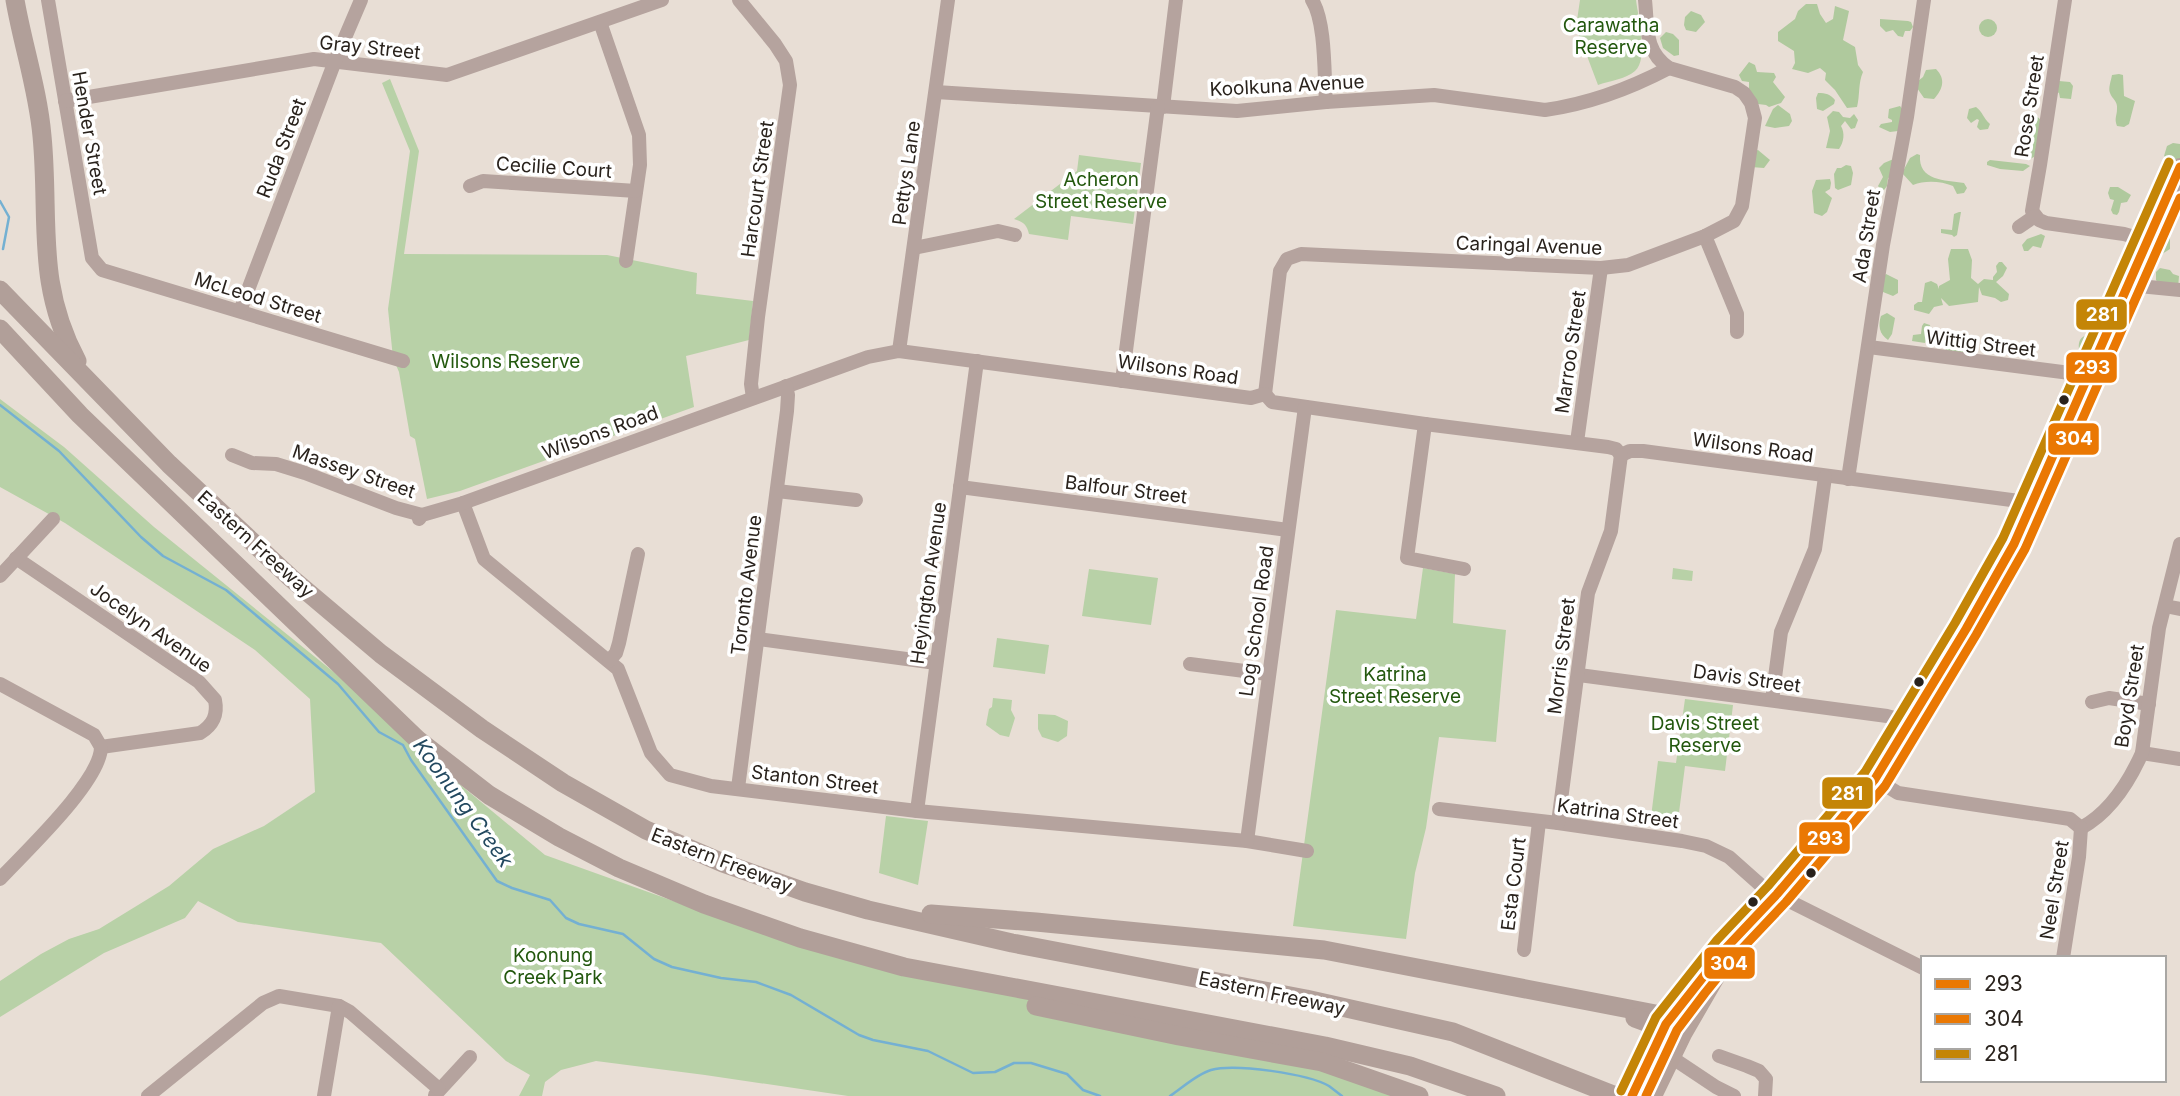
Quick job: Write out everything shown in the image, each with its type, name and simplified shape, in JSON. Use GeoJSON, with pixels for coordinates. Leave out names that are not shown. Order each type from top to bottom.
{"type":"FeatureCollection","features":[{"type":"Feature","properties":{"kind":"highway"},"geometry":{"type":"LineString","coordinates":[[15,0],[42,135],[45,235],[50,289],[66,339],[76,360],[97,391]]}},
{"type":"Feature","properties":{"kind":"highway","name":"Eastern Freeway"},"geometry":{"type":"LineString","coordinates":[[0,290],[169,464],[291,578],[381,654],[482,729],[563,782],[646,830],[734,867],[805,892],[868,910],[1012,943],[1293,996],[1453,1032],[1616,1096]]}},
{"type":"Feature","properties":{"kind":"highway","name":"Eastern Freeway"},"geometry":{"type":"LineString","coordinates":[[0,329],[80,415],[418,740],[489,795],[559,837],[619,868],[704,904],[800,938],[904,967],[1325,1046],[1410,1066],[1496,1096]]}},
{"type":"Feature","properties":{"kind":"highway"},"geometry":{"type":"LineString","coordinates":[[0,345],[80,415]]}},
{"type":"Feature","properties":{"kind":"highway"},"geometry":{"type":"LineString","coordinates":[[704,904],[790,940],[866,965],[986,996],[1322,1062],[1419,1096]]}},
{"type":"Feature","properties":{"kind":"highway"},"geometry":{"type":"LineString","coordinates":[[868,910],[1036,922],[1324,950],[1567,998],[1666,1025]]}},
{"type":"Feature","properties":{"kind":"main road"},"geometry":{"type":"LineString","coordinates":[[1632,1096],[1666,1025],[1714,962],[1777,894],[1875,779],[2000,569],[2088,380],[2180,167]]}},
{"type":"Feature","properties":{"kind":"main road"},"geometry":{"type":"LineString","coordinates":[[1653,1096],[1700,1004],[1746,928]]}},
{"type":"Feature","properties":{"kind":"main road"},"geometry":{"type":"LineString","coordinates":[[1666,1025],[1671,1058]]}},
{"type":"Feature","properties":{"kind":"street","name":"Hender Street"},"geometry":{"type":"LineString","coordinates":[[48,0],[92,258],[102,270]]}},
{"type":"Feature","properties":{"kind":"street","name":"Ruda Street"},"geometry":{"type":"LineString","coordinates":[[240,311],[335,61],[362,0]]}},
{"type":"Feature","properties":{"kind":"street","name":"Gray Street"},"geometry":{"type":"LineString","coordinates":[[65,101],[314,59],[447,75],[662,0]]}},
{"type":"Feature","properties":{"kind":"street","name":"Harcourt Street"},"geometry":{"type":"LineString","coordinates":[[739,0],[786,61],[790,85],[758,317],[751,384],[753,398]]}},
{"type":"Feature","properties":{"kind":"street","name":"Pettys Lane"},"geometry":{"type":"LineString","coordinates":[[899,351],[948,0]]}},
{"type":"Feature","properties":{"kind":"street"},"geometry":{"type":"LineString","coordinates":[[1122,381],[1176,0]]}},
{"type":"Feature","properties":{"kind":"street"},"geometry":{"type":"LineString","coordinates":[[1312,0],[1322,35],[1326,102]]}},
{"type":"Feature","properties":{"kind":"street"},"geometry":{"type":"LineString","coordinates":[[1636,85],[1655,56],[1649,46],[1646,0]]}},
{"type":"Feature","properties":{"kind":"street","name":"Ada Street"},"geometry":{"type":"LineString","coordinates":[[1848,479],[1883,245],[1908,117],[1924,0]]}},
{"type":"Feature","properties":{"kind":"street","name":"Rose Street"},"geometry":{"type":"LineString","coordinates":[[2035,216],[2032,203],[2065,0]]}},
{"type":"Feature","properties":{"kind":"street"},"geometry":{"type":"LineString","coordinates":[[600,22],[639,135],[640,164],[626,261]]}},
{"type":"Feature","properties":{"kind":"street","name":"Caringal Avenue"},"geometry":{"type":"LineString","coordinates":[[1265,394],[1280,271],[1287,259],[1301,254],[1601,268],[1628,265],[1705,236],[1734,221],[1742,206],[1755,118],[1751,103],[1744,93],[1735,87],[1670,68],[1655,56]]}},
{"type":"Feature","properties":{"kind":"street","name":"Koolkuna Avenue"},"geometry":{"type":"LineString","coordinates":[[936,92],[1237,111],[1434,95],[1545,110],[1636,85],[1670,68]]}},
{"type":"Feature","properties":{"kind":"street","name":"Cecilie Court"},"geometry":{"type":"LineString","coordinates":[[470,186],[483,181],[636,191]]}},
{"type":"Feature","properties":{"kind":"street"},"geometry":{"type":"LineString","coordinates":[[2019,227],[2035,216],[2046,223],[2131,235],[2145,248],[2147,277],[2154,285],[2163,288]]}},
{"type":"Feature","properties":{"kind":"street"},"geometry":{"type":"LineString","coordinates":[[914,248],[998,231],[1015,235]]}},
{"type":"Feature","properties":{"kind":"street"},"geometry":{"type":"LineString","coordinates":[[1705,236],[1737,313],[1737,332]]}},
{"type":"Feature","properties":{"kind":"street","name":"Marroo Street"},"geometry":{"type":"LineString","coordinates":[[1577,442],[1601,268]]}},
{"type":"Feature","properties":{"kind":"street","name":"McLeod Street"},"geometry":{"type":"LineString","coordinates":[[102,270],[403,362]]}},
{"type":"Feature","properties":{"kind":"street"},"geometry":{"type":"LineString","coordinates":[[2129,285],[2180,290]]}},
{"type":"Feature","properties":{"kind":"street","name":"Wittig Street"},"geometry":{"type":"LineString","coordinates":[[1869,346],[2070,373],[2088,380]]}},
{"type":"Feature","properties":{"kind":"street","name":"Wilsons Road"},"geometry":{"type":"LineString","coordinates":[[421,517],[868,357],[899,351],[1251,398],[1265,394],[1272,402],[1577,442],[1616,449],[1621,455],[1630,451],[1643,451],[2019,501],[2032,505]]}},
{"type":"Feature","properties":{"kind":"street","name":"Heyington Avenue"},"geometry":{"type":"LineString","coordinates":[[917,811],[977,361]]}},
{"type":"Feature","properties":{"kind":"street","name":"Toronto Avenue"},"geometry":{"type":"LineString","coordinates":[[738,788],[788,401],[786,386]]}},
{"type":"Feature","properties":{"kind":"street","name":"Log School Road"},"geometry":{"type":"LineString","coordinates":[[1247,841],[1305,407]]}},
{"type":"Feature","properties":{"kind":"street"},"geometry":{"type":"LineString","coordinates":[[1425,424],[1407,558],[1464,569]]}},
{"type":"Feature","properties":{"kind":"street","name":"Massey Street"},"geometry":{"type":"LineString","coordinates":[[232,455],[252,463],[276,464],[305,472],[421,517]]}},
{"type":"Feature","properties":{"kind":"street","name":"Morris Street"},"geometry":{"type":"LineString","coordinates":[[1558,824],[1588,593],[1611,531],[1621,455]]}},
{"type":"Feature","properties":{"kind":"street"},"geometry":{"type":"LineString","coordinates":[[1772,700],[1782,632],[1815,549],[1825,477]]}},
{"type":"Feature","properties":{"kind":"street","name":"Balfour Street"},"geometry":{"type":"LineString","coordinates":[[960,487],[1288,530]]}},
{"type":"Feature","properties":{"kind":"street"},"geometry":{"type":"LineString","coordinates":[[777,491],[856,500]]}},
{"type":"Feature","properties":{"kind":"street","name":"Stanton Street"},"geometry":{"type":"LineString","coordinates":[[463,503],[480,552],[490,565],[618,669],[651,752],[670,775],[711,786],[917,811],[1247,841],[1307,851]]}},
{"type":"Feature","properties":{"kind":"street"},"geometry":{"type":"LineString","coordinates":[[0,576],[53,519]]}},
{"type":"Feature","properties":{"kind":"street","name":"Boyd Street"},"geometry":{"type":"LineString","coordinates":[[2081,828],[2107,810],[2135,769],[2142,753],[2159,628],[2180,544]]}},
{"type":"Feature","properties":{"kind":"street"},"geometry":{"type":"LineString","coordinates":[[609,661],[618,643],[638,554]]}},
{"type":"Feature","properties":{"kind":"street","name":"Jocelyn Avenue"},"geometry":{"type":"LineString","coordinates":[[16,558],[199,682],[215,700],[215,718],[200,733],[101,747]]}},
{"type":"Feature","properties":{"kind":"street"},"geometry":{"type":"LineString","coordinates":[[2165,606],[2180,608]]}},
{"type":"Feature","properties":{"kind":"street"},"geometry":{"type":"LineString","coordinates":[[758,639],[936,663]]}},
{"type":"Feature","properties":{"kind":"street"},"geometry":{"type":"LineString","coordinates":[[1190,664],[1268,674]]}},
{"type":"Feature","properties":{"kind":"street","name":"Davis Street"},"geometry":{"type":"LineString","coordinates":[[1579,675],[1886,716],[1908,723]]}},
{"type":"Feature","properties":{"kind":"street"},"geometry":{"type":"LineString","coordinates":[[0,684],[94,735],[101,747],[97,765],[83,788],[0,879]]}},
{"type":"Feature","properties":{"kind":"street"},"geometry":{"type":"LineString","coordinates":[[2092,702],[2109,698],[2148,704]]}},
{"type":"Feature","properties":{"kind":"street"},"geometry":{"type":"LineString","coordinates":[[2142,753],[2180,759]]}},
{"type":"Feature","properties":{"kind":"street"},"geometry":{"type":"LineString","coordinates":[[1875,779],[1898,793],[2062,817],[2070,819],[2081,828]]}},
{"type":"Feature","properties":{"kind":"street","name":"Katrina Street"},"geometry":{"type":"LineString","coordinates":[[1439,809],[1706,846],[1729,857],[1765,888],[1921,967]]}},
{"type":"Feature","properties":{"kind":"street","name":"Esta Court"},"geometry":{"type":"LineString","coordinates":[[1524,950],[1539,822]]}},
{"type":"Feature","properties":{"kind":"street","name":"Neel Street"},"geometry":{"type":"LineString","coordinates":[[2063,956],[2081,828]]}},
{"type":"Feature","properties":{"kind":"street"},"geometry":{"type":"LineString","coordinates":[[148,1096],[263,1003],[279,996],[339,1006],[350,1012],[437,1093],[470,1057]]}},
{"type":"Feature","properties":{"kind":"street"},"geometry":{"type":"LineString","coordinates":[[324,1096],[339,1006]]}},
{"type":"Feature","properties":{"kind":"street"},"geometry":{"type":"LineString","coordinates":[[1718,1056],[1759,1072],[1766,1079],[1765,1096]]}},
{"type":"Feature","properties":{"kind":"street"},"geometry":{"type":"LineString","coordinates":[[1671,1058],[1734,1096]]}},
{"type":"Feature","properties":{"kind":"green space","name":"Carawatha Reserve"},"geometry":{"type":"Polygon","coordinates":[[[1580,0],[1636,0],[1642,48],[1639,65],[1631,74],[1598,85],[1576,27],[1580,0]]]}},
{"type":"Feature","properties":{"kind":"green space"},"geometry":{"type":"Polygon","coordinates":[[[1806,4],[1817,4],[1826,23],[1833,19],[1835,6],[1849,11],[1843,40],[1855,47],[1858,65],[1863,72],[1857,107],[1847,108],[1825,80],[1826,73],[1820,68],[1808,73],[1792,69],[1795,63],[1794,51],[1778,41],[1778,32],[1795,19],[1798,11],[1806,4]]]}},
{"type":"Feature","properties":{"kind":"green space"},"geometry":{"type":"Polygon","coordinates":[[[1691,11],[1701,15],[1705,22],[1696,32],[1686,30],[1684,25],[1685,17],[1691,11]]]}},
{"type":"Feature","properties":{"kind":"green space"},"geometry":{"type":"Polygon","coordinates":[[[1880,19],[1908,21],[1913,27],[1910,31],[1905,31],[1903,37],[1898,36],[1893,30],[1886,32],[1880,26],[1880,19]]]}},
{"type":"Feature","properties":{"kind":"green space"},"geometry":{"type":"Polygon","coordinates":[[[1988,19],[1994,22],[1997,28],[1994,34],[1988,37],[1982,34],[1979,28],[1982,22],[1988,19]]]}},
{"type":"Feature","properties":{"kind":"green space"},"geometry":{"type":"Polygon","coordinates":[[[1666,32],[1679,40],[1679,55],[1674,56],[1663,48],[1660,38],[1666,32]]]}},
{"type":"Feature","properties":{"kind":"green space"},"geometry":{"type":"Polygon","coordinates":[[[1749,62],[1755,65],[1757,72],[1774,73],[1776,77],[1773,82],[1785,97],[1781,103],[1769,107],[1758,104],[1749,92],[1749,82],[1742,81],[1739,75],[1749,62]]]}},
{"type":"Feature","properties":{"kind":"green space"},"geometry":{"type":"Polygon","coordinates":[[[1936,69],[1942,80],[1940,92],[1934,99],[1924,98],[1917,88],[1918,81],[1926,70],[1936,69]]]}},
{"type":"Feature","properties":{"kind":"green space"},"geometry":{"type":"Polygon","coordinates":[[[2112,75],[2123,75],[2124,96],[2135,101],[2129,124],[2124,127],[2117,126],[2117,104],[2109,91],[2112,75]]]}},
{"type":"Feature","properties":{"kind":"green space","name":"Wilsons Reserve"},"geometry":{"type":"Polygon","coordinates":[[[390,79],[419,151],[404,254],[607,255],[697,273],[696,294],[753,301],[749,340],[686,356],[694,407],[460,491],[427,499],[415,439],[410,436],[399,372],[393,358],[388,309],[410,151],[382,83],[390,79]]]}},
{"type":"Feature","properties":{"kind":"green space"},"geometry":{"type":"Polygon","coordinates":[[[2059,81],[2070,82],[2073,86],[2071,99],[2060,98],[2055,91],[2059,81]]]}},
{"type":"Feature","properties":{"kind":"green space"},"geometry":{"type":"Polygon","coordinates":[[[1818,93],[1831,96],[1835,100],[1834,104],[1823,111],[1817,109],[1818,93]]]}},
{"type":"Feature","properties":{"kind":"green space"},"geometry":{"type":"Polygon","coordinates":[[[1778,105],[1790,114],[1792,121],[1789,126],[1765,126],[1773,109],[1778,105]]]}},
{"type":"Feature","properties":{"kind":"green space"},"geometry":{"type":"Polygon","coordinates":[[[1900,106],[1903,110],[1898,131],[1890,132],[1879,127],[1892,122],[1888,118],[1889,109],[1900,106]]]}},
{"type":"Feature","properties":{"kind":"green space"},"geometry":{"type":"Polygon","coordinates":[[[1976,107],[1990,124],[1988,129],[1980,130],[1977,127],[1979,120],[1971,123],[1967,118],[1969,109],[1976,107]]]}},
{"type":"Feature","properties":{"kind":"green space"},"geometry":{"type":"Polygon","coordinates":[[[1833,111],[1850,118],[1854,114],[1858,120],[1855,128],[1851,129],[1845,121],[1841,126],[1843,138],[1839,149],[1826,148],[1830,131],[1827,117],[1833,111]]]}},
{"type":"Feature","properties":{"kind":"green space"},"geometry":{"type":"Polygon","coordinates":[[[2034,114],[2041,120],[2036,156],[2030,159],[2025,146],[2026,127],[2020,121],[2034,114]]]}},
{"type":"Feature","properties":{"kind":"green space"},"geometry":{"type":"Polygon","coordinates":[[[2180,144],[2180,160],[2172,163],[2164,156],[2167,146],[2180,144]]]}},
{"type":"Feature","properties":{"kind":"green space"},"geometry":{"type":"Polygon","coordinates":[[[1758,150],[1770,160],[1764,168],[1751,167],[1752,152],[1758,150]]]}},
{"type":"Feature","properties":{"kind":"green space","name":"Acheron Street Reserve"},"geometry":{"type":"Polygon","coordinates":[[[1079,155],[1141,163],[1133,224],[1071,216],[1068,240],[1029,234],[1024,224],[1014,219],[1077,171],[1079,155]]]}},
{"type":"Feature","properties":{"kind":"green space"},"geometry":{"type":"Polygon","coordinates":[[[1920,155],[1923,170],[1934,178],[1964,183],[1967,188],[1964,193],[1957,194],[1953,186],[1938,182],[1913,185],[1902,173],[1910,158],[1920,155]]]}},
{"type":"Feature","properties":{"kind":"green space"},"geometry":{"type":"Polygon","coordinates":[[[1896,158],[1893,176],[1888,178],[1887,186],[1881,190],[1878,186],[1883,177],[1879,168],[1896,158]]]}},
{"type":"Feature","properties":{"kind":"green space"},"geometry":{"type":"Polygon","coordinates":[[[1990,160],[2030,166],[2023,171],[2000,169],[1987,165],[1990,160]]]}},
{"type":"Feature","properties":{"kind":"green space"},"geometry":{"type":"Polygon","coordinates":[[[1851,166],[1853,173],[1851,185],[1838,190],[1835,188],[1834,174],[1837,168],[1851,166]]]}},
{"type":"Feature","properties":{"kind":"green space"},"geometry":{"type":"Polygon","coordinates":[[[1830,179],[1830,189],[1825,192],[1832,198],[1827,212],[1822,216],[1814,213],[1812,191],[1816,180],[1830,179]]]}},
{"type":"Feature","properties":{"kind":"green space"},"geometry":{"type":"Polygon","coordinates":[[[2110,187],[2118,187],[2131,195],[2127,202],[2121,203],[2117,215],[2111,210],[2114,200],[2110,199],[2108,193],[2110,187]]]}},
{"type":"Feature","properties":{"kind":"green space"},"geometry":{"type":"Polygon","coordinates":[[[2156,201],[2156,215],[2144,226],[2138,219],[2145,205],[2156,201]]]}},
{"type":"Feature","properties":{"kind":"green space"},"geometry":{"type":"Polygon","coordinates":[[[1959,212],[1957,235],[1954,237],[1941,233],[1941,229],[1952,230],[1954,214],[1959,212]]]}},
{"type":"Feature","properties":{"kind":"green space"},"geometry":{"type":"Polygon","coordinates":[[[2167,230],[2170,231],[2170,249],[2162,254],[2157,237],[2167,230]]]}},
{"type":"Feature","properties":{"kind":"green space"},"geometry":{"type":"Polygon","coordinates":[[[2041,234],[2045,236],[2041,248],[2033,246],[2024,251],[2022,245],[2027,239],[2041,234]]]}},
{"type":"Feature","properties":{"kind":"green space"},"geometry":{"type":"Polygon","coordinates":[[[1951,249],[1968,249],[1972,260],[1971,278],[1978,284],[1984,279],[1993,280],[1997,272],[1996,266],[2002,262],[2007,268],[1996,282],[2009,294],[2008,300],[2001,302],[1982,295],[1979,287],[1978,302],[1949,306],[1941,298],[1943,305],[1934,307],[1929,314],[1914,310],[1914,305],[1922,302],[1925,283],[1931,281],[1937,284],[1939,289],[1939,286],[1950,280],[1948,259],[1951,249]]]}},
{"type":"Feature","properties":{"kind":"green space"},"geometry":{"type":"Polygon","coordinates":[[[2160,268],[2179,276],[2178,288],[2159,284],[2156,272],[2160,268]]]}},
{"type":"Feature","properties":{"kind":"green space"},"geometry":{"type":"Polygon","coordinates":[[[1886,274],[1898,280],[1898,293],[1893,296],[1883,292],[1881,278],[1886,274]]]}},
{"type":"Feature","properties":{"kind":"green space"},"geometry":{"type":"Polygon","coordinates":[[[1887,313],[1895,318],[1888,340],[1881,332],[1880,326],[1881,316],[1887,313]]]}},
{"type":"Feature","properties":{"kind":"green space"},"geometry":{"type":"Polygon","coordinates":[[[1924,323],[1930,325],[1931,330],[1925,343],[1912,341],[1913,335],[1921,334],[1924,323]]]}},
{"type":"Feature","properties":{"kind":"green space"},"geometry":{"type":"Polygon","coordinates":[[[2100,332],[2088,358],[2083,359],[2079,349],[2080,341],[2085,336],[2100,332]]]}},
{"type":"Feature","properties":{"kind":"green space"},"geometry":{"type":"Polygon","coordinates":[[[1958,334],[1970,337],[1975,342],[1973,354],[1946,352],[1947,342],[1958,334]]]}},
{"type":"Feature","properties":{"kind":"green space","name":"Koonung Creek Park"},"geometry":{"type":"Polygon","coordinates":[[[0,399],[64,447],[154,527],[335,673],[457,782],[545,855],[771,936],[1265,1048],[1406,1096],[848,1096],[596,1061],[561,1070],[545,1082],[542,1096],[519,1096],[530,1075],[506,1061],[381,943],[238,922],[198,901],[185,918],[104,953],[0,1017],[0,981],[69,939],[99,929],[169,886],[213,849],[264,826],[315,792],[310,699],[255,650],[65,523],[0,487],[0,399]]]}},
{"type":"Feature","properties":{"kind":"green space","name":"Katrina Street Reserve"},"geometry":{"type":"Polygon","coordinates":[[[1423,568],[1455,574],[1453,623],[1506,630],[1496,742],[1439,737],[1406,939],[1293,926],[1336,610],[1416,619],[1423,568]]]}},
{"type":"Feature","properties":{"kind":"green space"},"geometry":{"type":"Polygon","coordinates":[[[1673,568],[1693,571],[1692,581],[1672,579],[1673,568]]]}},
{"type":"Feature","properties":{"kind":"green space"},"geometry":{"type":"Polygon","coordinates":[[[1089,569],[1158,578],[1151,625],[1082,616],[1089,569]]]}},
{"type":"Feature","properties":{"kind":"green space"},"geometry":{"type":"Polygon","coordinates":[[[997,638],[1049,645],[1045,674],[993,667],[997,638]]]}},
{"type":"Feature","properties":{"kind":"green space"},"geometry":{"type":"Polygon","coordinates":[[[993,698],[1012,700],[1011,710],[1015,718],[1009,737],[1000,735],[986,725],[993,698]]]}},
{"type":"Feature","properties":{"kind":"green space","name":"Davis Street Reserve"},"geometry":{"type":"Polygon","coordinates":[[[1685,699],[1733,705],[1725,771],[1685,766],[1677,828],[1650,825],[1658,761],[1676,763],[1685,699]]]}},
{"type":"Feature","properties":{"kind":"green space"},"geometry":{"type":"Polygon","coordinates":[[[1038,714],[1055,715],[1068,721],[1067,736],[1058,742],[1042,737],[1038,729],[1038,714]]]}},
{"type":"Feature","properties":{"kind":"green space"},"geometry":{"type":"Polygon","coordinates":[[[886,816],[928,821],[918,885],[879,873],[886,816]]]}},
{"type":"Feature","properties":{"kind":"waterway","name":"Koonung Creek"},"geometry":{"type":"LineString","coordinates":[[0,201],[9,217],[3,249]]}},
{"type":"Feature","properties":{"kind":"waterway","name":"Koonung Creek"},"geometry":{"type":"LineString","coordinates":[[0,405],[59,451],[141,537],[163,556],[226,590],[338,684],[379,732],[403,745],[497,881],[550,900],[566,918],[579,924],[623,934],[654,959],[672,967],[721,978],[756,982],[791,995],[859,1035],[873,1040],[928,1051],[973,1073],[995,1072],[1014,1063],[1031,1063],[1067,1074],[1083,1090],[1100,1096]]}},
{"type":"Feature","properties":{"kind":"waterway","name":"Koonung Creek"},"geometry":{"type":"LineString","coordinates":[[1170,1096],[1206,1072],[1222,1068],[1271,1071],[1305,1077],[1329,1086],[1342,1096]]}},
{"type":"Feature","properties":{"kind":"transit line","name":"281"},"geometry":{"type":"LineString","coordinates":[[1621,1091],[1656,1017],[1717,940],[1768,886],[1865,772],[1955,623],[2003,538],[2169,162]]}},
{"type":"Feature","properties":{"kind":"transit line","name":"293"},"geometry":{"type":"LineString","coordinates":[[1632,1096],[1666,1024],[1726,948],[1777,894],[1875,779],[1966,629],[2014,544],[2180,167]]}},
{"type":"Feature","properties":{"kind":"transit line","name":"304"},"geometry":{"type":"LineString","coordinates":[[1646,1096],[1677,1030],[1705,993],[1885,786],[1976,635],[2025,549],[2180,198]]}}]}
